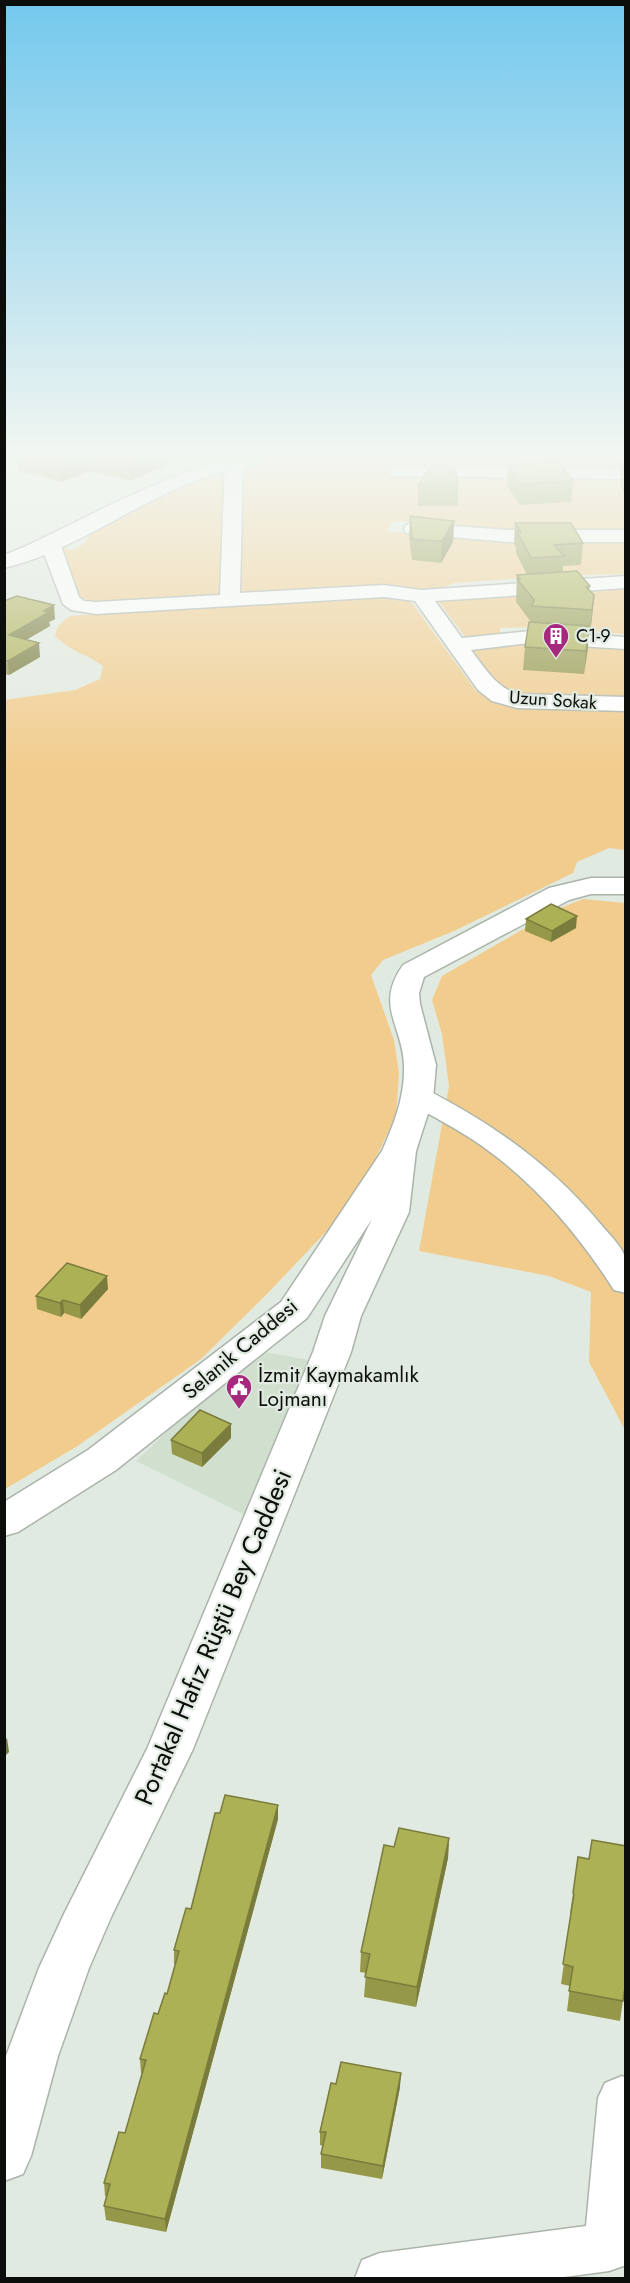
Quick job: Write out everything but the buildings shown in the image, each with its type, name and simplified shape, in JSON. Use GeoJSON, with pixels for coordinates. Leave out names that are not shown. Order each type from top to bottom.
{"type":"FeatureCollection","features":[{"type":"Feature","properties":{"kind":"main road"},"geometry":{"type":"LineString","coordinates":[[399,1151],[417,1096],[420,1063],[403,996],[403,985],[413,971],[559,894],[591,886],[625,886]]}},
{"type":"Feature","properties":{"kind":"main road","name":"Selanik Caddesi"},"geometry":{"type":"LineString","coordinates":[[4,1522],[102,1461],[294,1310],[399,1151]]}},
{"type":"Feature","properties":{"kind":"main road","name":"Portakal Hafız Rüştü Bey Caddesi"},"geometry":{"type":"LineString","coordinates":[[4,2156],[32,2056],[64,1968],[101,1886],[170,1749],[332,1352],[343,1316],[392,1212],[399,1151]]}},
{"type":"Feature","properties":{"kind":"street"},"geometry":{"type":"LineString","coordinates":[[56,561],[70,600],[78,606],[96,608],[384,591],[400,591],[421,596],[626,582]]}},
{"type":"Feature","properties":{"kind":"street"},"geometry":{"type":"LineString","coordinates":[[230,600],[231,561]]}},
{"type":"Feature","properties":{"kind":"street","name":"Uzun Sokak"},"geometry":{"type":"LineString","coordinates":[[421,596],[493,692],[507,699],[626,704]]}},
{"type":"Feature","properties":{"kind":"street"},"geometry":{"type":"LineString","coordinates":[[456,645],[540,636],[626,643]]}},
{"type":"Feature","properties":{"kind":"street"},"geometry":{"type":"LineString","coordinates":[[417,1096],[476,1129],[523,1164],[570,1210],[602,1246],[626,1283]]}},
{"type":"Feature","properties":{"kind":"street"},"geometry":{"type":"LineString","coordinates":[[380,2278],[609,2247],[622,2098]]}},
{"type":"Feature","properties":{"kind":"shaded area"},"geometry":{"type":"Polygon","coordinates":[[[67,561],[221,561],[219,594],[96,601],[82,598],[72,580],[67,561]]]}},
{"type":"Feature","properties":{"kind":"shaded area"},"geometry":{"type":"Polygon","coordinates":[[[241,561],[625,561],[625,574],[550,576],[455,583],[433,591],[420,592],[389,586],[240,593],[241,561]]]}},
{"type":"Feature","properties":{"kind":"shaded area"},"geometry":{"type":"Polygon","coordinates":[[[625,585],[625,634],[543,627],[499,628],[501,633],[466,638],[436,598],[625,585]]]}},
{"type":"Feature","properties":{"kind":"shaded area"},"geometry":{"type":"Polygon","coordinates":[[[377,598],[405,600],[412,603],[476,691],[492,702],[522,706],[626,708],[625,850],[609,848],[577,862],[573,873],[454,931],[383,960],[371,975],[394,1040],[399,1073],[396,1115],[369,1173],[340,1217],[201,1359],[76,1447],[5,1489],[4,700],[75,690],[100,679],[103,666],[67,646],[55,636],[58,626],[70,616],[377,598]]]}},
{"type":"Feature","properties":{"kind":"shaded area"},"geometry":{"type":"Polygon","coordinates":[[[532,642],[625,649],[625,698],[515,696],[502,690],[468,649],[532,642]]]}},
{"type":"Feature","properties":{"kind":"shaded area"},"geometry":{"type":"Polygon","coordinates":[[[583,899],[625,903],[625,1430],[589,1362],[591,1292],[549,1276],[419,1251],[449,1086],[442,1034],[432,1000],[442,976],[558,909],[583,899]]]}},
{"type":"Feature","properties":{"kind":"shaded area","name":"İzmit Kaymakamlık Lojmanı"},"geometry":{"type":"Polygon","coordinates":[[[253,1350],[309,1360],[245,1515],[136,1461],[253,1350]]]}},
{"type":"Feature","properties":{"kind":"place","name":"C1-9"},"geometry":{"type":"Point","coordinates":[556,659]}},
{"type":"Feature","properties":{"kind":"place","name":"İzmit Kaymakamlık Lojmanı"},"geometry":{"type":"Point","coordinates":[239,1410]}}]}
